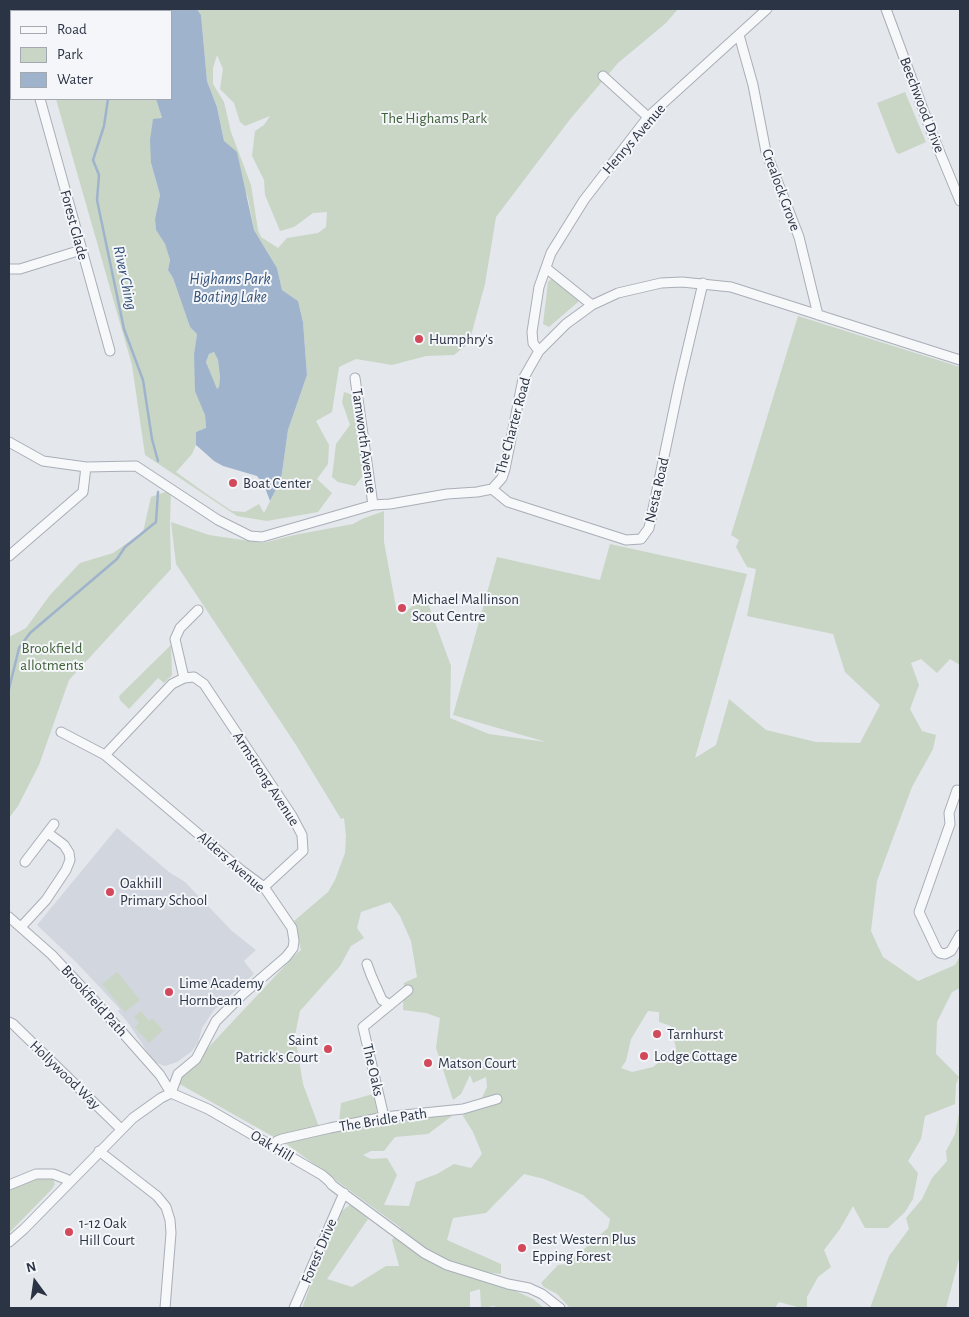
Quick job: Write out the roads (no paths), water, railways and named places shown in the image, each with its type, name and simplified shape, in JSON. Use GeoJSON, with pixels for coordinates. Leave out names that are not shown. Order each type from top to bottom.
{"type":"FeatureCollection","features":[{"type":"Feature","properties":{"kind":"street","name":"Henrys Avenue"},"geometry":{"type":"LineString","coordinates":[[539,351],[533,344],[532,332],[539,287],[550,253],[584,200],[648,117],[767,9]]}},
{"type":"Feature","properties":{"kind":"street","name":"Beechwood Drive"},"geometry":{"type":"LineString","coordinates":[[886,9],[931,131],[960,200]]}},
{"type":"Feature","properties":{"kind":"street","name":"Crealock Grove"},"geometry":{"type":"LineString","coordinates":[[739,35],[753,85],[766,152],[799,237],[818,315]]}},
{"type":"Feature","properties":{"kind":"street"},"geometry":{"type":"LineString","coordinates":[[603,76],[648,117]]}},
{"type":"Feature","properties":{"kind":"street","name":"Forest Glade"},"geometry":{"type":"LineString","coordinates":[[40,100],[110,351]]}},
{"type":"Feature","properties":{"kind":"street"},"geometry":{"type":"LineString","coordinates":[[9,269],[20,268],[81,250]]}},
{"type":"Feature","properties":{"kind":"street"},"geometry":{"type":"LineString","coordinates":[[546,268],[592,305]]}},
{"type":"Feature","properties":{"kind":"street","name":"The Charter Road"},"geometry":{"type":"LineString","coordinates":[[86,467],[136,466],[218,520],[250,536],[262,537],[374,505],[492,489],[502,478],[505,468],[523,379],[539,351],[566,324],[592,305],[618,293],[661,283],[703,283],[731,287],[960,360]]}},
{"type":"Feature","properties":{"kind":"street","name":"Nesta Road"},"geometry":{"type":"LineString","coordinates":[[492,489],[508,502],[626,540],[641,539],[649,528],[703,283]]}},
{"type":"Feature","properties":{"kind":"street","name":"Tamworth Avenue"},"geometry":{"type":"LineString","coordinates":[[355,378],[374,505]]}},
{"type":"Feature","properties":{"kind":"street"},"geometry":{"type":"LineString","coordinates":[[9,442],[43,461],[86,467],[83,492],[9,556]]}},
{"type":"Feature","properties":{"kind":"street"},"geometry":{"type":"LineString","coordinates":[[105,755],[172,684],[184,678],[175,639],[180,628],[198,610]]}},
{"type":"Feature","properties":{"kind":"street","name":"Armstrong Avenue"},"geometry":{"type":"LineString","coordinates":[[184,678],[194,677],[204,684],[292,816],[302,835],[302,851],[264,887]]}},
{"type":"Feature","properties":{"kind":"street","name":"Alders Avenue"},"geometry":{"type":"LineString","coordinates":[[61,732],[105,755],[240,870],[264,887],[292,928],[293,948],[286,957],[243,994],[216,1021],[196,1059],[178,1074],[171,1093]]}},
{"type":"Feature","properties":{"kind":"street"},"geometry":{"type":"LineString","coordinates":[[957,790],[949,813],[950,824],[919,912],[937,950],[945,954],[951,951],[960,935]]}},
{"type":"Feature","properties":{"kind":"street"},"geometry":{"type":"LineString","coordinates":[[26,862],[54,824]]}},
{"type":"Feature","properties":{"kind":"street"},"geometry":{"type":"LineString","coordinates":[[950,824],[960,827]]}},
{"type":"Feature","properties":{"kind":"street"},"geometry":{"type":"LineString","coordinates":[[21,927],[46,900],[66,870],[70,860],[69,853],[64,845],[48,833]]}},
{"type":"Feature","properties":{"kind":"street","name":"Brookfield Path"},"geometry":{"type":"LineString","coordinates":[[9,917],[52,955],[160,1075],[171,1093]]}},
{"type":"Feature","properties":{"kind":"street"},"geometry":{"type":"LineString","coordinates":[[368,964],[382,1000],[390,1005]]}},
{"type":"Feature","properties":{"kind":"street","name":"The Oaks"},"geometry":{"type":"LineString","coordinates":[[384,1117],[363,1027],[408,990]]}},
{"type":"Feature","properties":{"kind":"street","name":"Hollywood Way"},"geometry":{"type":"LineString","coordinates":[[9,1022],[121,1129]]}},
{"type":"Feature","properties":{"kind":"street"},"geometry":{"type":"LineString","coordinates":[[9,1242],[24,1229],[121,1129],[145,1108],[171,1093]]}},
{"type":"Feature","properties":{"kind":"street","name":"Oak Hill"},"geometry":{"type":"LineString","coordinates":[[171,1093],[208,1109],[322,1175],[424,1253],[473,1274],[529,1288],[542,1294],[560,1308]]}},
{"type":"Feature","properties":{"kind":"street","name":"The Bridle Path"},"geometry":{"type":"LineString","coordinates":[[273,1147],[277,1141],[282,1139],[384,1117],[463,1109],[497,1098]]}},
{"type":"Feature","properties":{"kind":"street"},"geometry":{"type":"LineString","coordinates":[[99,1151],[158,1196],[166,1207],[171,1233],[165,1308]]}},
{"type":"Feature","properties":{"kind":"street"},"geometry":{"type":"LineString","coordinates":[[9,1186],[36,1174],[53,1174],[69,1183]]}},
{"type":"Feature","properties":{"kind":"street","name":"Forest Drive"},"geometry":{"type":"LineString","coordinates":[[294,1308],[344,1193]]}},
{"type":"Feature","properties":{"kind":"water","name":"Highams Park Boating Lake"},"geometry":{"type":"Polygon","coordinates":[[[136,9],[197,9],[201,15],[207,81],[217,107],[224,141],[237,152],[254,230],[277,268],[282,290],[298,301],[303,322],[307,375],[288,430],[281,480],[270,501],[264,485],[257,476],[223,466],[214,461],[196,445],[196,432],[206,428],[205,415],[195,391],[194,354],[197,334],[190,327],[173,278],[168,270],[170,260],[165,244],[156,230],[155,219],[160,195],[151,163],[150,140],[153,119],[162,118],[156,100],[172,100],[172,10],[136,9]],[[214,352],[209,354],[206,362],[217,389],[220,377],[218,360],[214,352]]]}},
{"type":"Feature","properties":{"kind":"waterway","name":"River Ching"},"geometry":{"type":"LineString","coordinates":[[108,100],[104,126],[93,160],[99,175],[97,200],[124,329],[143,380],[152,439],[158,461]]}},
{"type":"Feature","properties":{"kind":"waterway","name":"River Ching"},"geometry":{"type":"LineString","coordinates":[[9,689],[19,648],[30,633],[117,559],[125,547],[156,522],[158,492]]}},
{"type":"Feature","properties":{"kind":"place","name":"Humphry's"},"geometry":{"type":"Point","coordinates":[419,339]}},
{"type":"Feature","properties":{"kind":"place","name":"Boat Center"},"geometry":{"type":"Point","coordinates":[233,483]}},
{"type":"Feature","properties":{"kind":"place","name":"Michael Mallinson Scout Centre"},"geometry":{"type":"Point","coordinates":[402,608]}},
{"type":"Feature","properties":{"kind":"place","name":"Oakhill Primary School"},"geometry":{"type":"Point","coordinates":[110,892]}},
{"type":"Feature","properties":{"kind":"place","name":"Lime Academy Hornbeam"},"geometry":{"type":"Point","coordinates":[169,992]}},
{"type":"Feature","properties":{"kind":"place","name":"Tarnhurst"},"geometry":{"type":"Point","coordinates":[657,1034]}},
{"type":"Feature","properties":{"kind":"place","name":"Saint Patrick's Court"},"geometry":{"type":"Point","coordinates":[328,1049]}},
{"type":"Feature","properties":{"kind":"place","name":"Lodge Cottage"},"geometry":{"type":"Point","coordinates":[644,1056]}},
{"type":"Feature","properties":{"kind":"place","name":"Matson Court"},"geometry":{"type":"Point","coordinates":[428,1063]}},
{"type":"Feature","properties":{"kind":"place","name":"1-12 Oak Hill Court"},"geometry":{"type":"Point","coordinates":[69,1232]}},
{"type":"Feature","properties":{"kind":"place","name":"Best Western Plus Epping Forest"},"geometry":{"type":"Point","coordinates":[522,1248]}},
{"type":"Feature","properties":{"kind":"park label","name":"The Highams Park"},"geometry":{"type":"Point","coordinates":[434,118]}},
{"type":"Feature","properties":{"kind":"park label","name":"Brookfield allotments"},"geometry":{"type":"Point","coordinates":[52,656]}}]}
